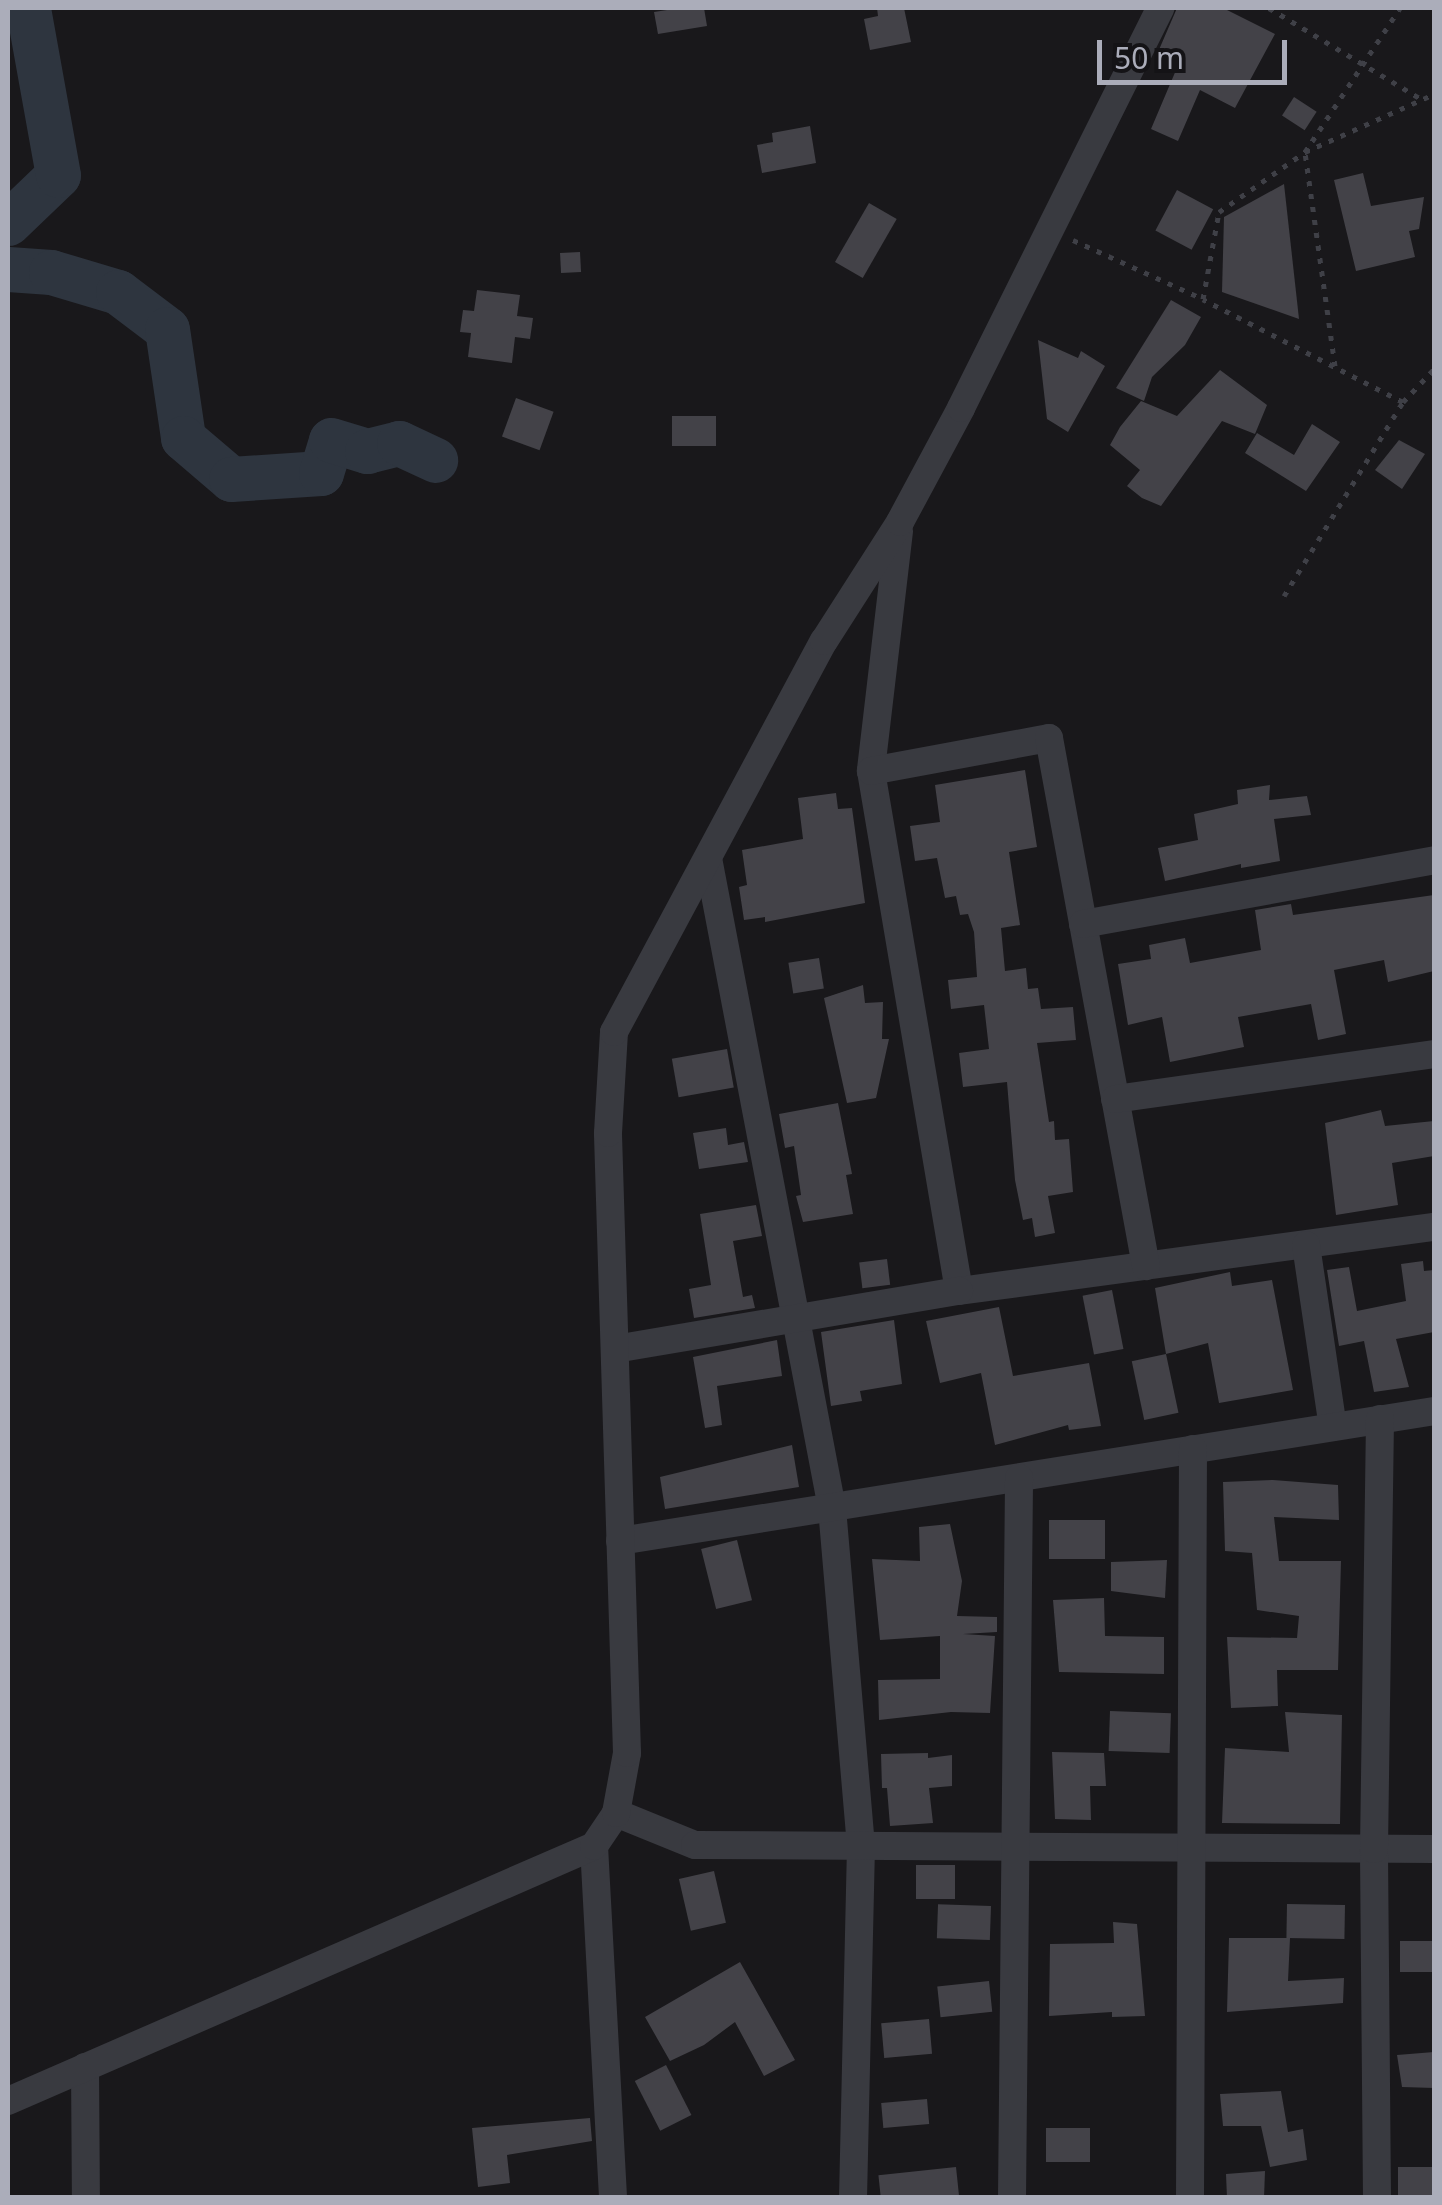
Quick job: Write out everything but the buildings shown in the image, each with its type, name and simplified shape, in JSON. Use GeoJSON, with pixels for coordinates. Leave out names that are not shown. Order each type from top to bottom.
{"type":"FeatureCollection","features":[{"type":"Feature","properties":{"kind":"street"},"geometry":{"type":"LineString","coordinates":[[8,2102],[594,1846],[616,1813],[627,1753],[608,1133],[614,1032],[824,641],[900,522],[1160,8]]}},
{"type":"Feature","properties":{"kind":"street"},"geometry":{"type":"LineString","coordinates":[[900,522],[871,771],[959,1291]]}},
{"type":"Feature","properties":{"kind":"street"},"geometry":{"type":"LineString","coordinates":[[871,771],[1049,738],[1146,1266]]}},
{"type":"Feature","properties":{"kind":"street"},"geometry":{"type":"LineString","coordinates":[[708,858],[832,1508],[861,1846],[853,2198]]}},
{"type":"Feature","properties":{"kind":"street"},"geometry":{"type":"LineString","coordinates":[[1083,924],[1434,860]]}},
{"type":"Feature","properties":{"kind":"street"},"geometry":{"type":"LineString","coordinates":[[1116,1099],[1434,1054]]}},
{"type":"Feature","properties":{"kind":"street"},"geometry":{"type":"LineString","coordinates":[[615,1349],[959,1291],[1434,1226]]}},
{"type":"Feature","properties":{"kind":"street"},"geometry":{"type":"LineString","coordinates":[[1306,1245],[1333,1427]]}},
{"type":"Feature","properties":{"kind":"street"},"geometry":{"type":"LineString","coordinates":[[620,1542],[1434,1411]]}},
{"type":"Feature","properties":{"kind":"street"},"geometry":{"type":"LineString","coordinates":[[1377,2198],[1374,1849],[1380,1420]]}},
{"type":"Feature","properties":{"kind":"street"},"geometry":{"type":"LineString","coordinates":[[1190,2198],[1193,1450]]}},
{"type":"Feature","properties":{"kind":"street"},"geometry":{"type":"LineString","coordinates":[[1012,2198],[1019,1478]]}},
{"type":"Feature","properties":{"kind":"street"},"geometry":{"type":"LineString","coordinates":[[616,1813],[694,1845],[1434,1849]]}},
{"type":"Feature","properties":{"kind":"street"},"geometry":{"type":"LineString","coordinates":[[594,1846],[613,2198]]}},
{"type":"Feature","properties":{"kind":"street"},"geometry":{"type":"LineString","coordinates":[[85,2066],[86,2198]]}},
{"type":"Feature","properties":{"kind":"path"},"geometry":{"type":"LineString","coordinates":[[1269,8],[1423,100]]}},
{"type":"Feature","properties":{"kind":"path"},"geometry":{"type":"LineString","coordinates":[[1335,366],[1305,152],[1400,8]]}},
{"type":"Feature","properties":{"kind":"path"},"geometry":{"type":"LineString","coordinates":[[1203,298],[1219,212],[1305,152],[1434,94]]}},
{"type":"Feature","properties":{"kind":"path"},"geometry":{"type":"LineString","coordinates":[[1050,229],[1203,298],[1404,402]]}},
{"type":"Feature","properties":{"kind":"path"},"geometry":{"type":"LineString","coordinates":[[1284,596],[1404,402],[1434,368]]}},
{"type":"Feature","properties":{"kind":"waterway"},"geometry":{"type":"LineString","coordinates":[[8,223],[58,175],[28,8]]}},
{"type":"Feature","properties":{"kind":"waterway"},"geometry":{"type":"LineString","coordinates":[[8,269],[51,272],[118,292],[167,329],[183,438],[231,479],[321,473],[331,440],[367,451],[399,443],[435,460]]}}]}
